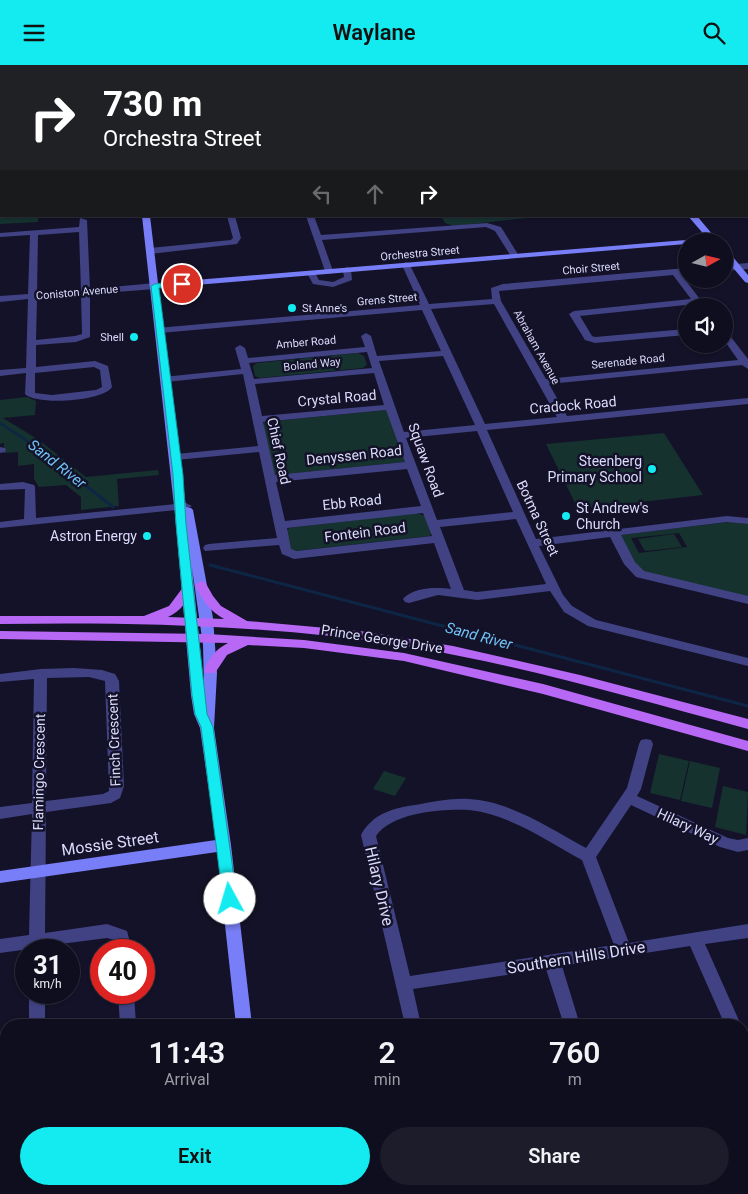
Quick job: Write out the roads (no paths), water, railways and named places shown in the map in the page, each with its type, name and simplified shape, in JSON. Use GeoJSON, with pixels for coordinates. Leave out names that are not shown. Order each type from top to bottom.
{"type":"FeatureCollection","features":[{"type":"Feature","properties":{"kind":"main road"},"geometry":{"type":"LineString","coordinates":[[201,585],[209,601],[221,612],[254,625]]}},
{"type":"Feature","properties":{"kind":"main road"},"geometry":{"type":"LineString","coordinates":[[97,620],[153,616],[167,613],[180,603],[188,589]]}},
{"type":"Feature","properties":{"kind":"main road","name":"Prince George Drive"},"geometry":{"type":"LineString","coordinates":[[0,620],[97,620],[254,625],[411,643],[550,673],[748,724]]}},
{"type":"Feature","properties":{"kind":"main road","name":"Prince George Drive"},"geometry":{"type":"LineString","coordinates":[[0,635],[208,638],[268,641],[363,651],[465,670],[543,689],[748,745]]}},
{"type":"Feature","properties":{"kind":"main road"},"geometry":{"type":"LineString","coordinates":[[210,670],[215,659],[225,649],[243,643],[268,641]]}},
{"type":"Feature","properties":{"kind":"street"},"geometry":{"type":"LineString","coordinates":[[146,217],[178,475],[201,585],[208,638],[210,713],[207,727]]}},
{"type":"Feature","properties":{"kind":"street"},"geometry":{"type":"LineString","coordinates":[[150,251],[234,242],[237,238],[231,217]]}},
{"type":"Feature","properties":{"kind":"street"},"geometry":{"type":"LineString","coordinates":[[310,217],[329,271]]}},
{"type":"Feature","properties":{"kind":"street"},"geometry":{"type":"LineString","coordinates":[[693,217],[707,233]]}},
{"type":"Feature","properties":{"kind":"street"},"geometry":{"type":"LineString","coordinates":[[0,235],[34,233],[83,224],[88,332],[84,337],[31,343]]}},
{"type":"Feature","properties":{"kind":"street"},"geometry":{"type":"LineString","coordinates":[[318,238],[442,225],[493,225],[498,229],[514,256]]}},
{"type":"Feature","properties":{"kind":"street"},"geometry":{"type":"LineString","coordinates":[[0,373],[30,371],[99,365],[106,368],[107,387],[98,393],[44,398],[31,396],[30,371],[34,233]]}},
{"type":"Feature","properties":{"kind":"street","name":"Orchestra Street"},"geometry":{"type":"LineString","coordinates":[[155,286],[678,243]]}},
{"type":"Feature","properties":{"kind":"street"},"geometry":{"type":"LineString","coordinates":[[733,262],[748,280]]}},
{"type":"Feature","properties":{"kind":"street","name":"Botma Street"},"geometry":{"type":"LineString","coordinates":[[406,265],[532,543],[554,587],[568,609],[583,619],[748,662]]}},
{"type":"Feature","properties":{"kind":"street"},"geometry":{"type":"LineString","coordinates":[[733,267],[748,266]]}},
{"type":"Feature","properties":{"kind":"street"},"geometry":{"type":"LineString","coordinates":[[311,273],[315,281],[326,285],[337,284],[349,278],[346,270]]}},
{"type":"Feature","properties":{"kind":"street"},"geometry":{"type":"LineString","coordinates":[[675,272],[695,298]]}},
{"type":"Feature","properties":{"kind":"street","name":"Choir Street"},"geometry":{"type":"LineString","coordinates":[[498,288],[678,272]]}},
{"type":"Feature","properties":{"kind":"street","name":"Coniston Avenue"},"geometry":{"type":"LineString","coordinates":[[0,299],[155,286]]}},
{"type":"Feature","properties":{"kind":"street","name":"Abraham Avenue"},"geometry":{"type":"LineString","coordinates":[[498,288],[493,293],[496,301],[564,420]]}},
{"type":"Feature","properties":{"kind":"street","name":"Grens Street"},"geometry":{"type":"LineString","coordinates":[[160,330],[496,301]]}},
{"type":"Feature","properties":{"kind":"street"},"geometry":{"type":"LineString","coordinates":[[678,305],[582,312],[574,316],[588,338],[595,340],[678,333]]}},
{"type":"Feature","properties":{"kind":"street","name":"Squaw Road"},"geometry":{"type":"LineString","coordinates":[[366,336],[459,594]]}},
{"type":"Feature","properties":{"kind":"street"},"geometry":{"type":"LineString","coordinates":[[733,346],[747,364]]}},
{"type":"Feature","properties":{"kind":"street","name":"Chief Road"},"geometry":{"type":"LineString","coordinates":[[240,348],[247,371],[283,541],[286,551],[294,555]]}},
{"type":"Feature","properties":{"kind":"street","name":"Amber Road"},"geometry":{"type":"LineString","coordinates":[[247,371],[370,349]]}},
{"type":"Feature","properties":{"kind":"street","name":"Boland Way"},"geometry":{"type":"LineString","coordinates":[[247,371],[376,365],[446,353]]}},
{"type":"Feature","properties":{"kind":"street","name":"Serenade Road"},"geometry":{"type":"LineString","coordinates":[[542,382],[747,364]]}},
{"type":"Feature","properties":{"kind":"street"},"geometry":{"type":"LineString","coordinates":[[166,379],[247,371]]}},
{"type":"Feature","properties":{"kind":"street","name":"Cradock Road"},"geometry":{"type":"LineString","coordinates":[[401,435],[748,401]]}},
{"type":"Feature","properties":{"kind":"street","name":"Crystal Road"},"geometry":{"type":"LineString","coordinates":[[257,420],[390,407]]}},
{"type":"Feature","properties":{"kind":"street"},"geometry":{"type":"LineString","coordinates":[[176,457],[263,449]]}},
{"type":"Feature","properties":{"kind":"street","name":"Denyssen Road"},"geometry":{"type":"LineString","coordinates":[[270,479],[412,465]]}},
{"type":"Feature","properties":{"kind":"street"},"geometry":{"type":"LineString","coordinates":[[0,487],[23,485],[30,487],[30,522]]}},
{"type":"Feature","properties":{"kind":"street"},"geometry":{"type":"LineString","coordinates":[[0,525],[183,506]]}},
{"type":"Feature","properties":{"kind":"street"},"geometry":{"type":"LineString","coordinates":[[183,506],[188,589],[200,705],[207,727],[224,845],[243,1019]]}},
{"type":"Feature","properties":{"kind":"street","name":"Ebb Road"},"geometry":{"type":"LineString","coordinates":[[280,525],[428,509]]}},
{"type":"Feature","properties":{"kind":"street"},"geometry":{"type":"LineString","coordinates":[[433,524],[519,515]]}},
{"type":"Feature","properties":{"kind":"street"},"geometry":{"type":"LineString","coordinates":[[532,543],[727,519],[748,521]]}},
{"type":"Feature","properties":{"kind":"street"},"geometry":{"type":"LineString","coordinates":[[614,533],[633,568],[644,576],[748,600]]}},
{"type":"Feature","properties":{"kind":"street","name":"Fontein Road"},"geometry":{"type":"LineString","coordinates":[[294,555],[439,539]]}},
{"type":"Feature","properties":{"kind":"street"},"geometry":{"type":"LineString","coordinates":[[209,548],[283,541]]}},
{"type":"Feature","properties":{"kind":"street"},"geometry":{"type":"LineString","coordinates":[[409,599],[420,594],[438,591],[485,596],[554,587]]}},
{"type":"Feature","properties":{"kind":"street"},"geometry":{"type":"LineString","coordinates":[[0,678],[41,673]]}},
{"type":"Feature","properties":{"kind":"street","name":"Flamingo Crescent"},"geometry":{"type":"LineString","coordinates":[[37,939],[41,673]]}},
{"type":"Feature","properties":{"kind":"street","name":"Finch Crescent"},"geometry":{"type":"LineString","coordinates":[[38,809],[106,799],[115,794],[117,786],[112,681],[110,677],[100,674],[41,673]]}},
{"type":"Feature","properties":{"kind":"street"},"geometry":{"type":"LineString","coordinates":[[624,950],[588,856],[629,798],[637,783],[646,744]]}},
{"type":"Feature","properties":{"kind":"street","name":"Hilary Way"},"geometry":{"type":"LineString","coordinates":[[629,798],[725,843],[738,846],[748,844]]}},
{"type":"Feature","properties":{"kind":"street","name":"Hilary Drive"},"geometry":{"type":"LineString","coordinates":[[412,1019],[368,835],[376,824],[386,816],[405,811],[456,804],[483,806],[505,814],[588,856]]}},
{"type":"Feature","properties":{"kind":"street"},"geometry":{"type":"LineString","coordinates":[[0,813],[38,809]]}},
{"type":"Feature","properties":{"kind":"street","name":"Mossie Street"},"geometry":{"type":"LineString","coordinates":[[0,877],[224,845]]}},
{"type":"Feature","properties":{"kind":"street"},"geometry":{"type":"LineString","coordinates":[[69,939],[112,931],[119,934],[123,939]]}},
{"type":"Feature","properties":{"kind":"street","name":"Southern Hills Drive"},"geometry":{"type":"LineString","coordinates":[[403,984],[748,931]]}},
{"type":"Feature","properties":{"kind":"street"},"geometry":{"type":"LineString","coordinates":[[695,939],[730,1019]]}},
{"type":"Feature","properties":{"kind":"street"},"geometry":{"type":"LineString","coordinates":[[0,946],[15,946]]}},
{"type":"Feature","properties":{"kind":"street"},"geometry":{"type":"LineString","coordinates":[[552,961],[570,1019]]}},
{"type":"Feature","properties":{"kind":"street"},"geometry":{"type":"LineString","coordinates":[[37,1004],[37,1019]]}},
{"type":"Feature","properties":{"kind":"street"},"geometry":{"type":"LineString","coordinates":[[127,1004],[128,1019]]}},
{"type":"Feature","properties":{"kind":"waterway","name":"Sand River"},"geometry":{"type":"LineString","coordinates":[[0,423],[32,444],[81,482]]}},
{"type":"Feature","properties":{"kind":"waterway","name":"Sand River"},"geometry":{"type":"LineString","coordinates":[[80,481],[113,507]]}},
{"type":"Feature","properties":{"kind":"waterway","name":"Sand River"},"geometry":{"type":"LineString","coordinates":[[210,565],[748,706]]}},
{"type":"Feature","properties":{"kind":"place","name":"St Anne's"},"geometry":{"type":"Point","coordinates":[292,308]}},
{"type":"Feature","properties":{"kind":"place","name":"Shell"},"geometry":{"type":"Point","coordinates":[134,337]}},
{"type":"Feature","properties":{"kind":"place","name":"Steenberg Primary School"},"geometry":{"type":"Point","coordinates":[652,469]}},
{"type":"Feature","properties":{"kind":"place","name":"St Andrew's Church"},"geometry":{"type":"Point","coordinates":[566,516]}},
{"type":"Feature","properties":{"kind":"place","name":"Astron Energy"},"geometry":{"type":"Point","coordinates":[147,536]}}]}
